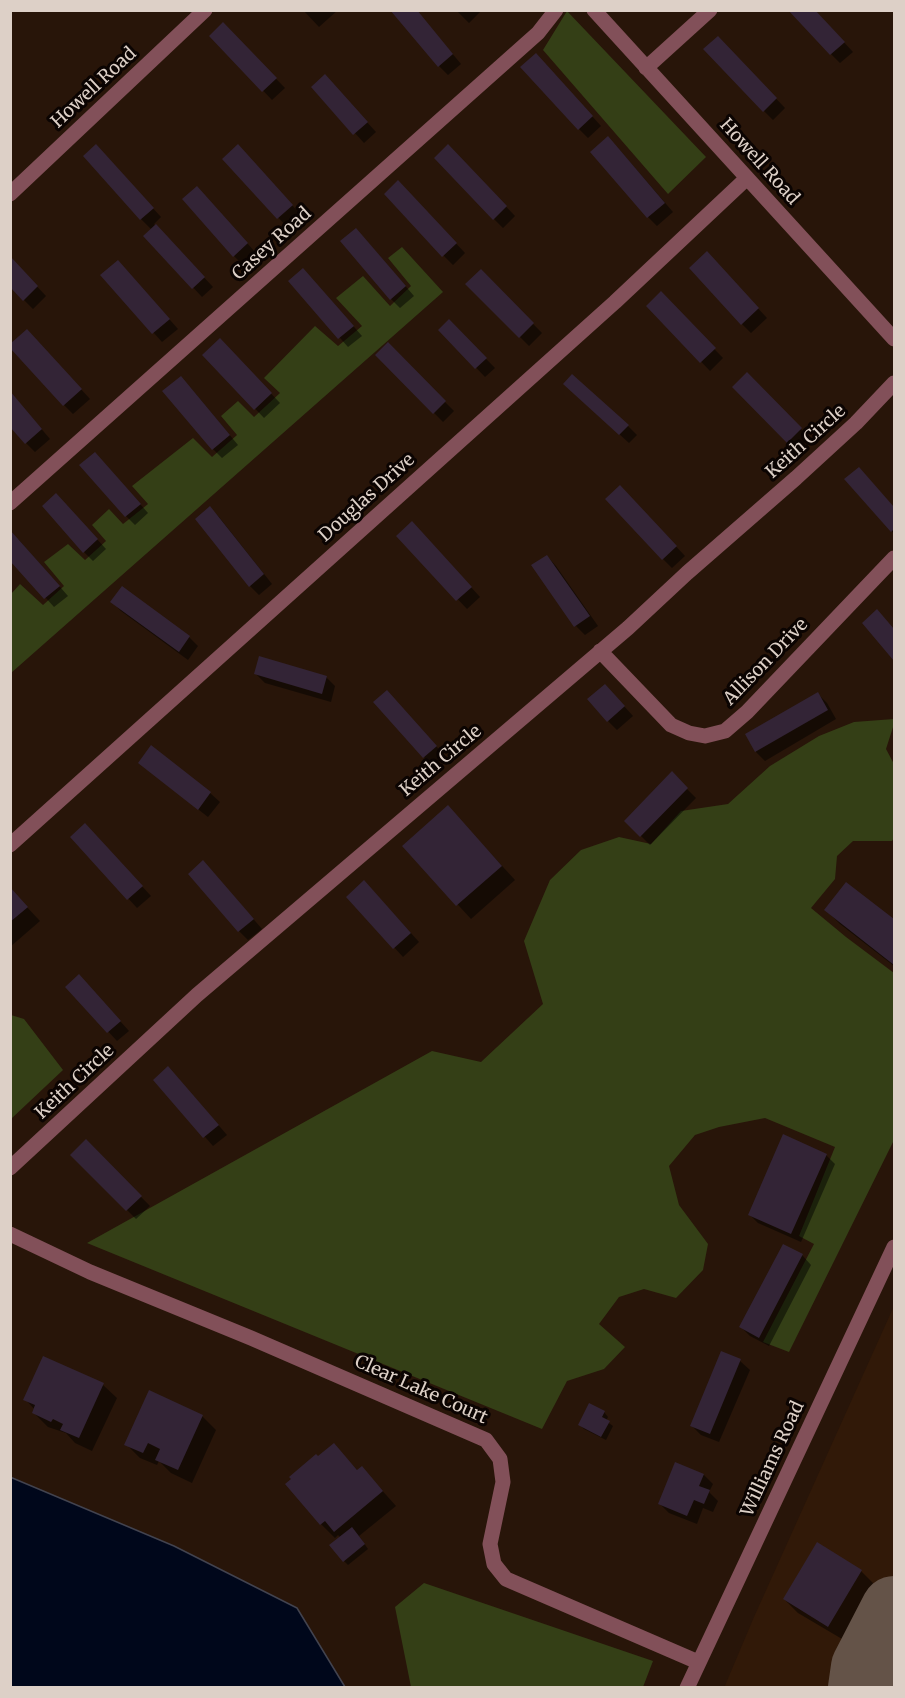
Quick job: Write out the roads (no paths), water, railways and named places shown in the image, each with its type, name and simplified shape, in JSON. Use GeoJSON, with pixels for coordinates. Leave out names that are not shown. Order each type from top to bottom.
{"type":"FeatureCollection","features":[{"type":"Feature","properties":{"kind":"street","name":"Howell Road"},"geometry":{"type":"LineString","coordinates":[[10,194],[205,10]]}},
{"type":"Feature","properties":{"kind":"street","name":"Casey Road"},"geometry":{"type":"LineString","coordinates":[[10,503],[538,33],[556,10]]}},
{"type":"Feature","properties":{"kind":"street","name":"Howell Road"},"geometry":{"type":"LineString","coordinates":[[594,10],[894,339]]}},
{"type":"Feature","properties":{"kind":"street"},"geometry":{"type":"LineString","coordinates":[[645,68],[710,10]]}},
{"type":"Feature","properties":{"kind":"street","name":"Douglas Drive"},"geometry":{"type":"LineString","coordinates":[[10,845],[615,302],[747,178]]}},
{"type":"Feature","properties":{"kind":"street","name":"Keith Circle"},"geometry":{"type":"LineString","coordinates":[[10,1168],[197,995],[600,651],[796,478],[856,423],[894,383]]}},
{"type":"Feature","properties":{"kind":"street","name":"Allison Drive"},"geometry":{"type":"LineString","coordinates":[[600,651],[671,725],[689,733],[705,736],[725,731],[747,712],[894,558]]}},
{"type":"Feature","properties":{"kind":"street","name":"Clear Lake Court"},"geometry":{"type":"LineString","coordinates":[[10,1234],[90,1272],[272,1347],[486,1440],[500,1459],[503,1482],[490,1544],[494,1564],[506,1579],[698,1662]]}},
{"type":"Feature","properties":{"kind":"street","name":"Williams Road"},"geometry":{"type":"LineString","coordinates":[[687,1688],[894,1247]]}},
{"type":"Feature","properties":{"kind":"water"},"geometry":{"type":"Polygon","coordinates":[[[10,1477],[174,1546],[297,1608],[345,1687],[11,1687],[10,1477]]]}}]}
